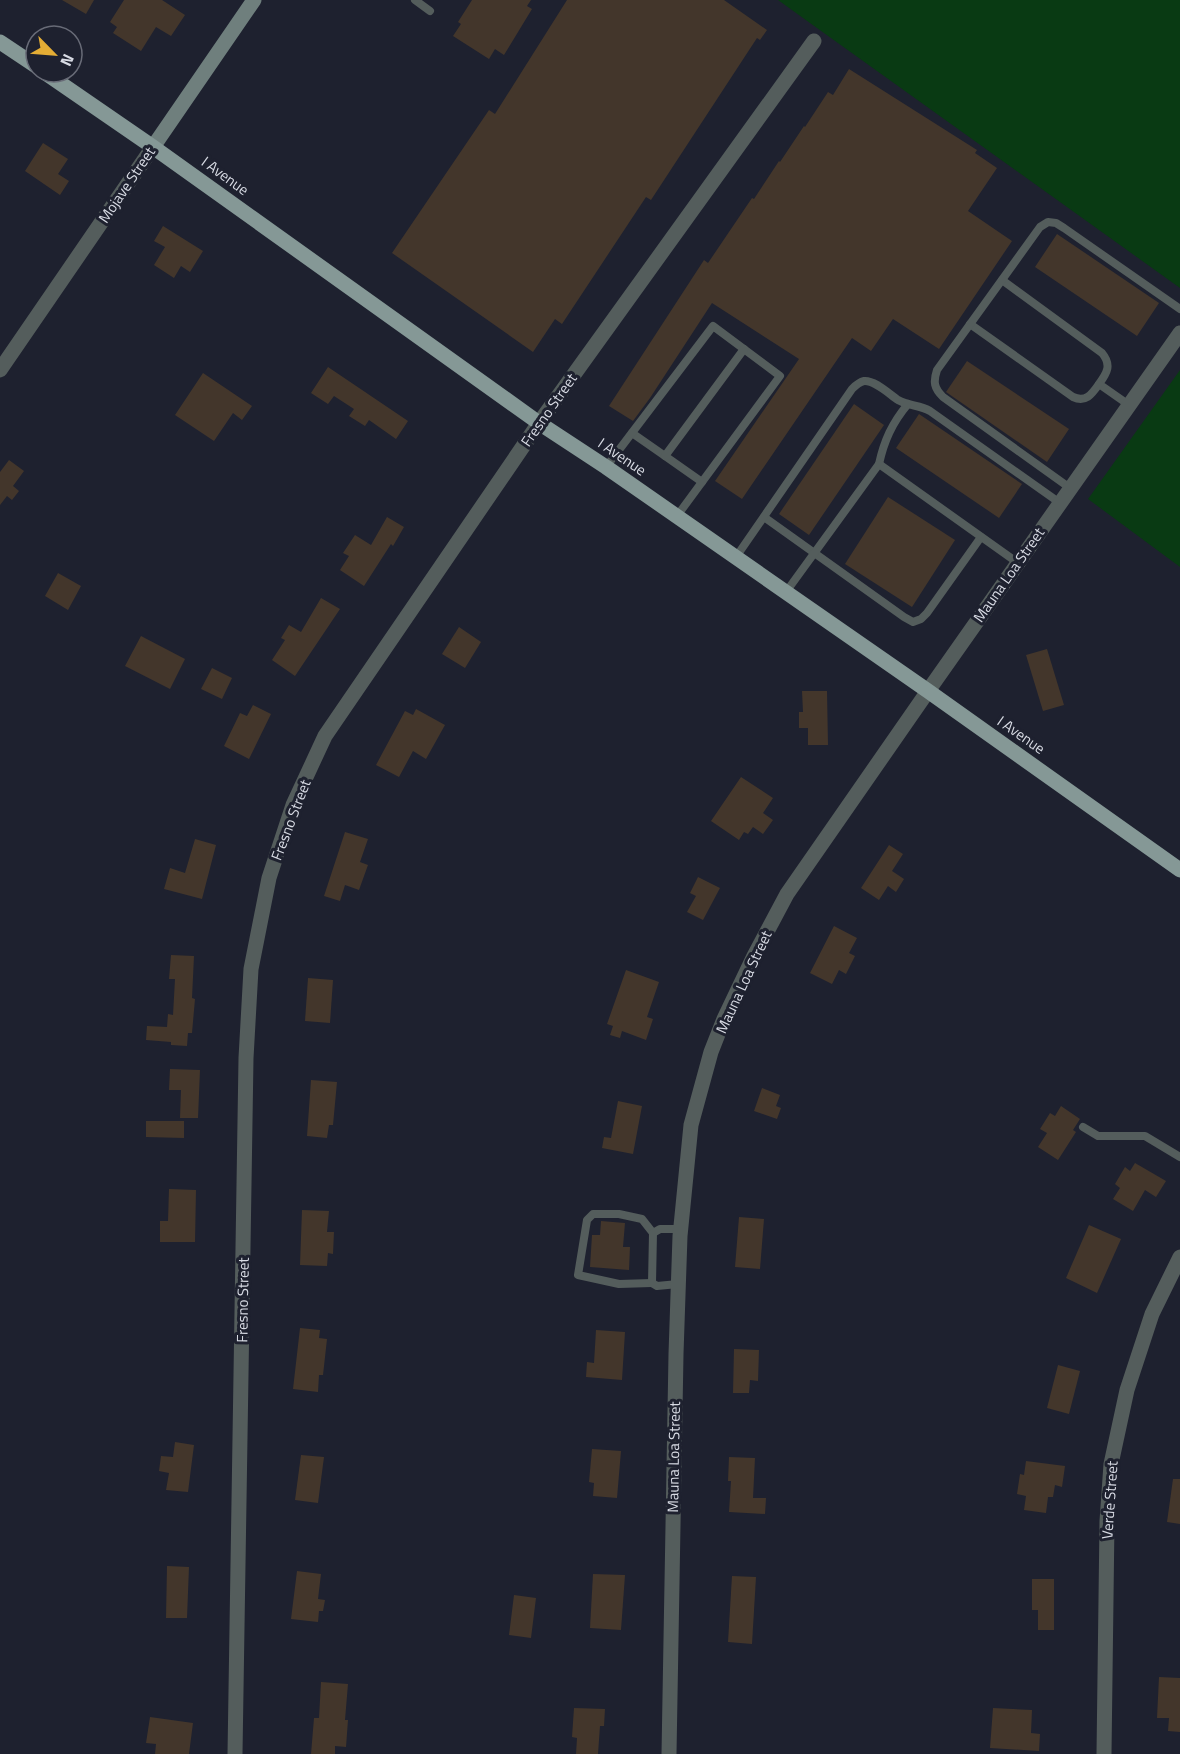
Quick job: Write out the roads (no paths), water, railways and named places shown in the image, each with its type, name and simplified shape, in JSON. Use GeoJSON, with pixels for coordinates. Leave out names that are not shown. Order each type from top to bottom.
{"type":"FeatureCollection","features":[{"type":"Feature","properties":{"kind":"main road"},"geometry":{"type":"LineString","coordinates":[[0,42],[24,58]]}},
{"type":"Feature","properties":{"kind":"main road","name":"I Avenue"},"geometry":{"type":"LineString","coordinates":[[61,84],[539,423],[736,557],[1180,870]]}},
{"type":"Feature","properties":{"kind":"street","name":"Mojave Street"},"geometry":{"type":"LineString","coordinates":[[0,370],[254,0]]}},
{"type":"Feature","properties":{"kind":"street","name":"Fresno Street"},"geometry":{"type":"LineString","coordinates":[[236,1754],[246,1058],[251,969],[269,878],[293,805],[325,736],[539,423],[814,41]]}},
{"type":"Feature","properties":{"kind":"street","name":"Mauna Loa Street"},"geometry":{"type":"LineString","coordinates":[[669,1754],[680,1229],[691,1125],[711,1052],[754,956],[788,894],[1180,333]]}},
{"type":"Feature","properties":{"kind":"street","name":"Verde Street"},"geometry":{"type":"LineString","coordinates":[[1104,1754],[1107,1521],[1111,1464],[1127,1390],[1152,1314],[1180,1257]]}},
{"type":"Feature","properties":{"kind":"lane"},"geometry":{"type":"LineString","coordinates":[[415,0],[429,11]]}},
{"type":"Feature","properties":{"kind":"lane"},"geometry":{"type":"LineString","coordinates":[[1070,488],[952,404],[935,389],[934,380],[938,370],[1040,228],[1048,222],[1056,223],[1064,228],[1180,309]]}},
{"type":"Feature","properties":{"kind":"lane"},"geometry":{"type":"LineString","coordinates":[[970,324],[1073,397],[1079,400],[1092,395],[1108,368],[1107,359],[1002,280]]}},
{"type":"Feature","properties":{"kind":"lane"},"geometry":{"type":"LineString","coordinates":[[606,467],[712,326],[780,376],[677,516]]}},
{"type":"Feature","properties":{"kind":"lane"},"geometry":{"type":"LineString","coordinates":[[664,456],[744,349]]}},
{"type":"Feature","properties":{"kind":"lane"},"geometry":{"type":"LineString","coordinates":[[736,557],[852,389],[866,381],[901,401],[922,406],[930,411],[1060,503]]}},
{"type":"Feature","properties":{"kind":"lane"},"geometry":{"type":"LineString","coordinates":[[1099,384],[1129,405]]}},
{"type":"Feature","properties":{"kind":"lane"},"geometry":{"type":"LineString","coordinates":[[786,592],[879,464],[891,427],[908,404]]}},
{"type":"Feature","properties":{"kind":"lane"},"geometry":{"type":"LineString","coordinates":[[632,433],[702,482]]}},
{"type":"Feature","properties":{"kind":"lane"},"geometry":{"type":"LineString","coordinates":[[879,464],[1018,563]]}},
{"type":"Feature","properties":{"kind":"lane"},"geometry":{"type":"LineString","coordinates":[[764,517],[904,618],[913,622],[927,613],[981,537]]}},
{"type":"Feature","properties":{"kind":"lane"},"geometry":{"type":"LineString","coordinates":[[1083,1127],[1098,1136],[1145,1136],[1180,1157]]}},
{"type":"Feature","properties":{"kind":"lane"},"geometry":{"type":"LineString","coordinates":[[652,1283],[653,1233],[642,1219],[619,1214],[593,1214],[587,1220],[578,1275],[620,1284],[652,1283],[657,1286],[678,1284]]}},
{"type":"Feature","properties":{"kind":"lane"},"geometry":{"type":"LineString","coordinates":[[653,1233],[660,1229],[680,1229]]}}]}
